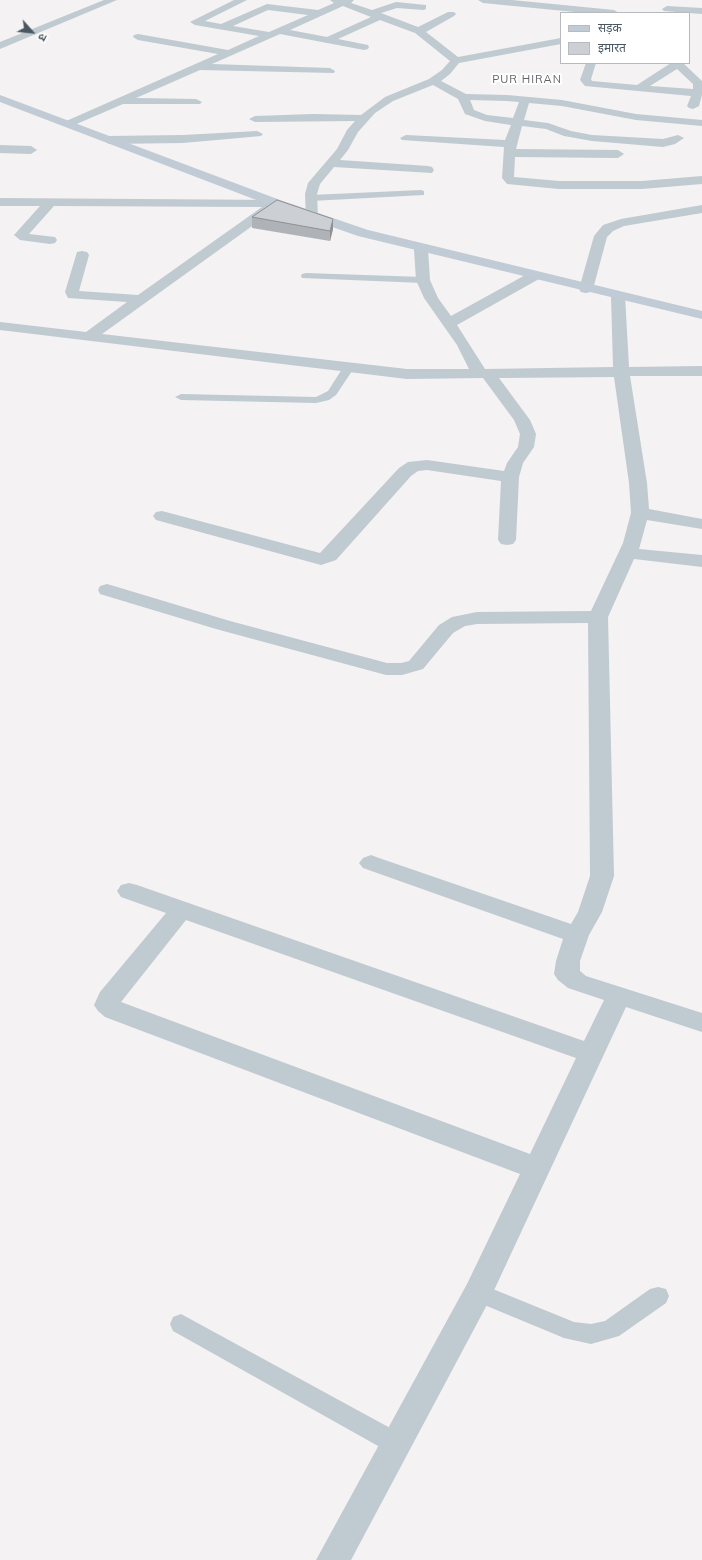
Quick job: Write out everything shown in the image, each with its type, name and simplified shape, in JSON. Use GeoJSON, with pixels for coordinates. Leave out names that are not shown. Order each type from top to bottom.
{"type":"FeatureCollection","features":[{"type":"Feature","properties":{"kind":"main road"},"geometry":{"type":"LineString","coordinates":[[2,100],[276,203],[363,234],[702,315]]}},
{"type":"Feature","properties":{"kind":"street"},"geometry":{"type":"LineString","coordinates":[[0,46],[112,0]]}},
{"type":"Feature","properties":{"kind":"street"},"geometry":{"type":"LineString","coordinates":[[242,0],[195,21],[270,35]]}},
{"type":"Feature","properties":{"kind":"street"},"geometry":{"type":"LineString","coordinates":[[483,0],[604,12]]}},
{"type":"Feature","properties":{"kind":"street"},"geometry":{"type":"LineString","coordinates":[[665,11],[674,0]]}},
{"type":"Feature","properties":{"kind":"street"},"geometry":{"type":"LineString","coordinates":[[68,124],[117,101],[318,14],[342,1],[419,31],[434,45],[456,60]]}},
{"type":"Feature","properties":{"kind":"street"},"geometry":{"type":"LineString","coordinates":[[328,40],[396,5],[423,7]]}},
{"type":"Feature","properties":{"kind":"street"},"geometry":{"type":"LineString","coordinates":[[528,16],[536,5]]}},
{"type":"Feature","properties":{"kind":"street"},"geometry":{"type":"LineString","coordinates":[[221,27],[267,7],[318,14]]}},
{"type":"Feature","properties":{"kind":"street"},"geometry":{"type":"LineString","coordinates":[[665,11],[702,12]]}},
{"type":"Feature","properties":{"kind":"street"},"geometry":{"type":"LineString","coordinates":[[419,31],[451,14]]}},
{"type":"Feature","properties":{"kind":"street"},"geometry":{"type":"LineString","coordinates":[[280,31],[364,47]]}},
{"type":"Feature","properties":{"kind":"street"},"geometry":{"type":"LineString","coordinates":[[138,37],[228,53]]}},
{"type":"Feature","properties":{"kind":"street"},"geometry":{"type":"LineString","coordinates":[[312,216],[311,198],[314,183],[342,150],[354,130],[372,111],[389,99],[433,81],[446,72],[456,60],[560,41]]}},
{"type":"Feature","properties":{"kind":"street"},"geometry":{"type":"LineString","coordinates":[[591,64],[585,82],[597,85],[697,93]]}},
{"type":"Feature","properties":{"kind":"street"},"geometry":{"type":"LineString","coordinates":[[638,89],[676,64]]}},
{"type":"Feature","properties":{"kind":"street"},"geometry":{"type":"LineString","coordinates":[[678,64],[698,78],[697,93],[692,108],[695,114],[702,119]]}},
{"type":"Feature","properties":{"kind":"street"},"geometry":{"type":"LineString","coordinates":[[197,66],[330,71]]}},
{"type":"Feature","properties":{"kind":"street"},"geometry":{"type":"LineString","coordinates":[[433,81],[463,97],[562,103],[636,117],[702,123]]}},
{"type":"Feature","properties":{"kind":"street"},"geometry":{"type":"LineString","coordinates":[[463,97],[469,112],[474,116],[548,126],[568,134],[592,138],[664,143],[671,142],[678,138]]}},
{"type":"Feature","properties":{"kind":"street"},"geometry":{"type":"LineString","coordinates":[[525,100],[510,148],[508,178],[511,181],[520,183],[642,185],[702,180]]}},
{"type":"Feature","properties":{"kind":"street"},"geometry":{"type":"LineString","coordinates":[[117,101],[196,102]]}},
{"type":"Feature","properties":{"kind":"street"},"geometry":{"type":"LineString","coordinates":[[255,119],[365,118]]}},
{"type":"Feature","properties":{"kind":"street"},"geometry":{"type":"LineString","coordinates":[[109,140],[183,139],[257,134]]}},
{"type":"Feature","properties":{"kind":"street"},"geometry":{"type":"LineString","coordinates":[[406,138],[510,148],[618,154]]}},
{"type":"Feature","properties":{"kind":"street"},"geometry":{"type":"LineString","coordinates":[[0,149],[30,150]]}},
{"type":"Feature","properties":{"kind":"street"},"geometry":{"type":"LineString","coordinates":[[330,163],[428,170]]}},
{"type":"Feature","properties":{"kind":"street"},"geometry":{"type":"LineString","coordinates":[[0,202],[276,203]]}},
{"type":"Feature","properties":{"kind":"street"},"geometry":{"type":"LineString","coordinates":[[50,240],[25,237],[21,235],[51,202]]}},
{"type":"Feature","properties":{"kind":"street"},"geometry":{"type":"LineString","coordinates":[[88,336],[276,203]]}},
{"type":"Feature","properties":{"kind":"street"},"geometry":{"type":"LineString","coordinates":[[586,288],[601,236],[608,228],[621,223],[702,209]]}},
{"type":"Feature","properties":{"kind":"street"},"geometry":{"type":"LineString","coordinates":[[421,249],[421,268],[423,280],[431,298],[450,323],[484,374],[522,420],[528,434],[526,447],[515,463],[510,477],[508,540]]}},
{"type":"Feature","properties":{"kind":"street"},"geometry":{"type":"LineString","coordinates":[[82,255],[72,292],[73,295],[141,299]]}},
{"type":"Feature","properties":{"kind":"street"},"geometry":{"type":"LineString","coordinates":[[450,323],[534,276]]}},
{"type":"Feature","properties":{"kind":"street"},"geometry":{"type":"LineString","coordinates":[[618,296],[621,371],[638,483],[640,513],[632,543],[626,553],[598,617],[602,876],[590,912],[577,935],[568,961],[567,974],[577,982],[702,1023]]}},
{"type":"Feature","properties":{"kind":"street"},"geometry":{"type":"LineString","coordinates":[[0,326],[407,374],[702,371]]}},
{"type":"Feature","properties":{"kind":"street"},"geometry":{"type":"LineString","coordinates":[[162,516],[321,559],[329,556],[405,472],[414,466],[427,465],[510,477]]}},
{"type":"Feature","properties":{"kind":"street"},"geometry":{"type":"LineString","coordinates":[[640,513],[702,524]]}},
{"type":"Feature","properties":{"kind":"street"},"geometry":{"type":"LineString","coordinates":[[626,553],[702,561]]}},
{"type":"Feature","properties":{"kind":"street"},"geometry":{"type":"LineString","coordinates":[[107,590],[223,625],[386,668],[402,669],[416,665],[446,629],[459,621],[477,618],[598,617]]}},
{"type":"Feature","properties":{"kind":"street"},"geometry":{"type":"LineString","coordinates":[[371,863],[577,935]]}},
{"type":"Feature","properties":{"kind":"street"},"geometry":{"type":"LineString","coordinates":[[129,891],[591,1053]]}},
{"type":"Feature","properties":{"kind":"street"},"geometry":{"type":"LineString","coordinates":[[181,910],[109,998],[107,1005],[114,1010],[536,1168]]}},
{"type":"Feature","properties":{"kind":"street"},"geometry":{"type":"LineString","coordinates":[[333,1560],[478,1292],[618,995]]}},
{"type":"Feature","properties":{"kind":"lane"},"geometry":{"type":"LineString","coordinates":[[311,198],[421,193]]}},
{"type":"Feature","properties":{"kind":"lane"},"geometry":{"type":"LineString","coordinates":[[306,276],[423,280]]}},
{"type":"Feature","properties":{"kind":"lane"},"geometry":{"type":"LineString","coordinates":[[181,397],[316,400],[325,398],[332,393],[348,368]]}},
{"type":"Feature","properties":{"kind":"lane"},"geometry":{"type":"LineString","coordinates":[[478,1292],[572,1331],[591,1334],[611,1329],[658,1296]]}},
{"type":"Feature","properties":{"kind":"lane"},"geometry":{"type":"LineString","coordinates":[[181,1324],[395,1443]]}},
{"type":"Feature","properties":{"kind":"building"},"geometry":{"type":"Polygon","coordinates":[[[277,200],[333,219],[330,231],[252,217],[277,200]]]}},
{"type":"Feature","properties":{"kind":"district","name":"PUR HIRAN"},"geometry":{"type":"Point","coordinates":[527,80]}}]}
